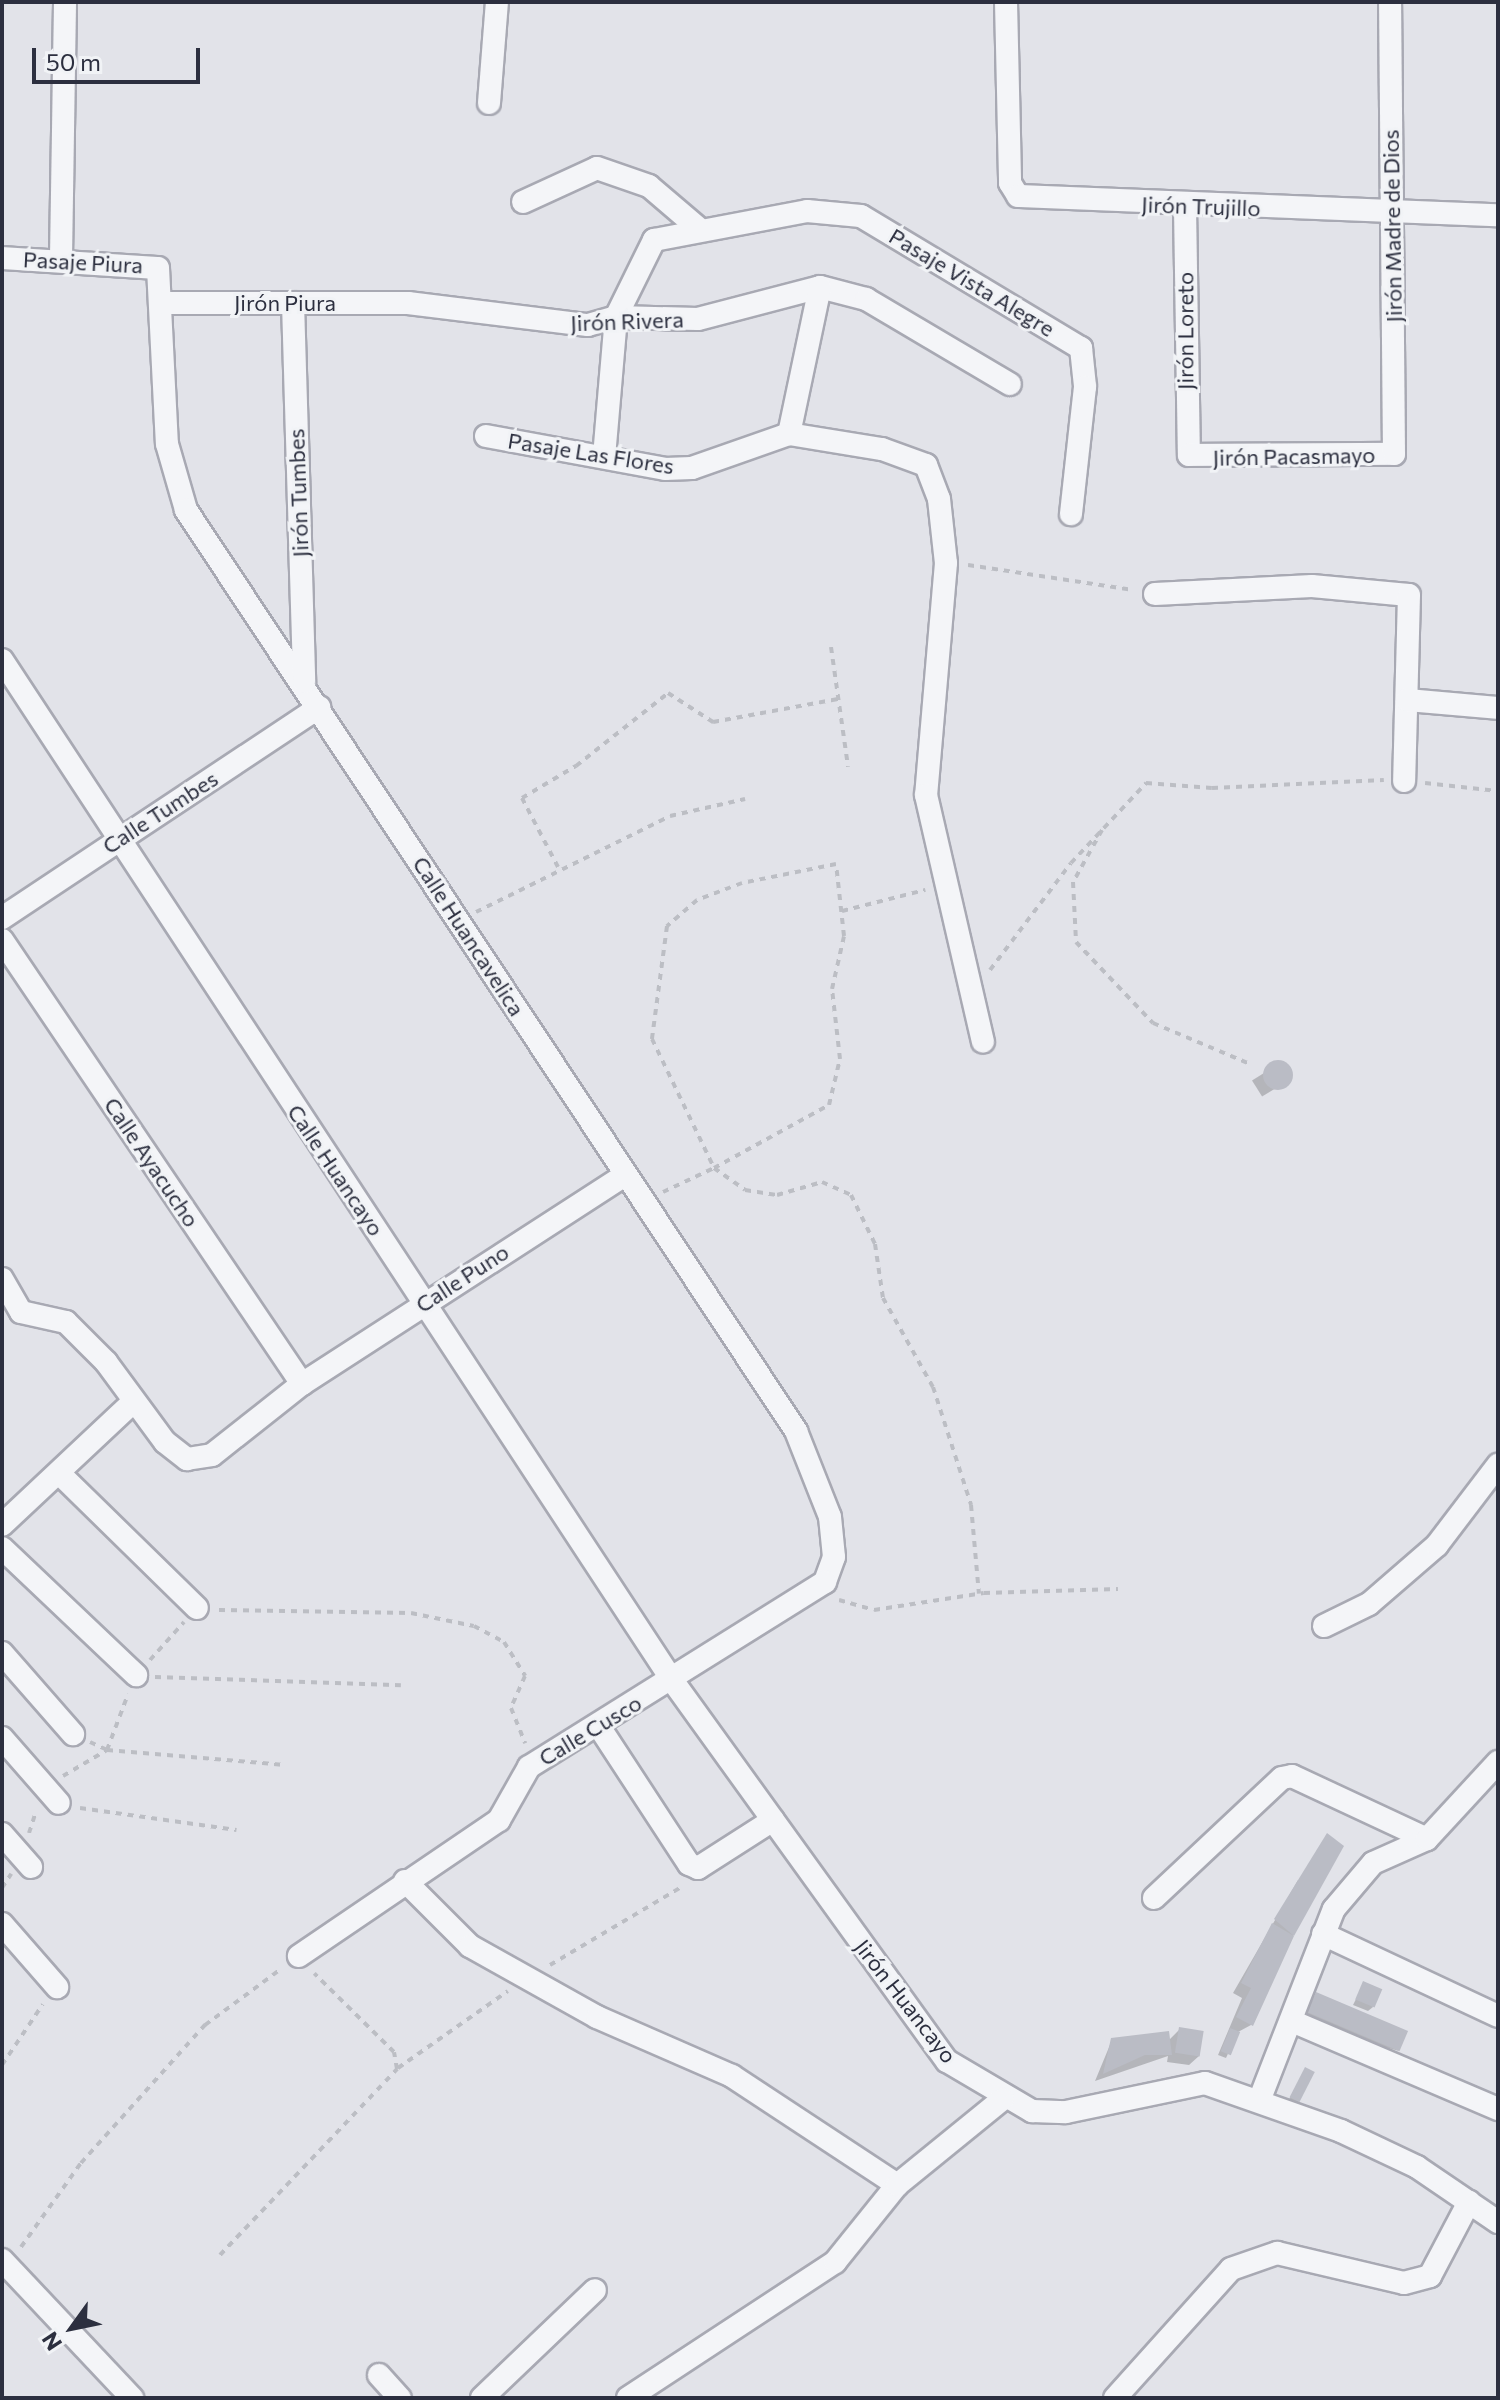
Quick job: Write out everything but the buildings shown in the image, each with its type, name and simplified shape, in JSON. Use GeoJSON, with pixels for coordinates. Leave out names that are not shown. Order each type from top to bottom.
{"type":"FeatureCollection","features":[{"type":"Feature","properties":{"kind":"street"},"geometry":{"type":"LineString","coordinates":[[61,258],[65,2]]}},
{"type":"Feature","properties":{"kind":"street"},"geometry":{"type":"LineString","coordinates":[[489,103],[497,2]]}},
{"type":"Feature","properties":{"kind":"street","name":"Jirón Trujillo"},"geometry":{"type":"LineString","coordinates":[[1006,2],[1013,192],[1185,207],[1498,215]]}},
{"type":"Feature","properties":{"kind":"street","name":"Jirón Madre de Dios"},"geometry":{"type":"LineString","coordinates":[[1390,2],[1395,450]]}},
{"type":"Feature","properties":{"kind":"street"},"geometry":{"type":"LineString","coordinates":[[523,202],[597,168],[649,186],[697,227]]}},
{"type":"Feature","properties":{"kind":"street","name":"Jirón Loreto"},"geometry":{"type":"LineString","coordinates":[[1185,207],[1189,455]]}},
{"type":"Feature","properties":{"kind":"street","name":"Pasaje Vista Alegre"},"geometry":{"type":"LineString","coordinates":[[697,227],[807,211],[861,216],[1081,348],[1085,387],[1071,514]]}},
{"type":"Feature","properties":{"kind":"street"},"geometry":{"type":"LineString","coordinates":[[604,457],[616,317],[654,240],[697,227]]}},
{"type":"Feature","properties":{"kind":"street","name":"Pasaje Piura"},"geometry":{"type":"LineString","coordinates":[[2,258],[61,258],[154,266],[161,273]]}},
{"type":"Feature","properties":{"kind":"street","name":"Calle Huancavelica"},"geometry":{"type":"LineString","coordinates":[[161,273],[167,444],[176,485],[642,1203],[805,1447],[830,1517],[834,1557],[817,1586]]}},
{"type":"Feature","properties":{"kind":"street"},"geometry":{"type":"LineString","coordinates":[[789,434],[820,287]]}},
{"type":"Feature","properties":{"kind":"street","name":"Jirón Rivera"},"geometry":{"type":"LineString","coordinates":[[408,303],[575,324],[616,317],[698,319],[820,287],[866,299],[1010,384]]}},
{"type":"Feature","properties":{"kind":"street","name":"Jirón Piura"},"geometry":{"type":"LineString","coordinates":[[163,303],[408,303]]}},
{"type":"Feature","properties":{"kind":"street","name":"Jirón Tumbes"},"geometry":{"type":"LineString","coordinates":[[293,303],[304,683]]}},
{"type":"Feature","properties":{"kind":"street","name":"Pasaje Las Flores"},"geometry":{"type":"LineString","coordinates":[[486,436],[604,457],[692,468],[789,434],[882,449],[926,465],[939,499],[946,563]]}},
{"type":"Feature","properties":{"kind":"street","name":"Jirón Pacasmayo"},"geometry":{"type":"LineString","coordinates":[[1189,455],[1395,450]]}},
{"type":"Feature","properties":{"kind":"street"},"geometry":{"type":"LineString","coordinates":[[946,563],[926,795],[942,882],[983,1042]]}},
{"type":"Feature","properties":{"kind":"street"},"geometry":{"type":"LineString","coordinates":[[1155,594],[1312,586],[1409,595],[1404,781]]}},
{"type":"Feature","properties":{"kind":"street","name":"Calle Huancayo"},"geometry":{"type":"LineString","coordinates":[[2,660],[117,840],[672,1680]]}},
{"type":"Feature","properties":{"kind":"street"},"geometry":{"type":"LineString","coordinates":[[1407,700],[1498,708]]}},
{"type":"Feature","properties":{"kind":"street","name":"Calle Tumbes"},"geometry":{"type":"LineString","coordinates":[[2,918],[319,707]]}},
{"type":"Feature","properties":{"kind":"street","name":"Calle Ayacucho"},"geometry":{"type":"LineString","coordinates":[[2,940],[302,1384]]}},
{"type":"Feature","properties":{"kind":"street","name":"Calle Puno"},"geometry":{"type":"LineString","coordinates":[[132,1403],[187,1459],[212,1455],[302,1384],[424,1302],[625,1175]]}},
{"type":"Feature","properties":{"kind":"street"},"geometry":{"type":"LineString","coordinates":[[2,1279],[21,1312],[66,1322],[106,1362],[132,1403],[61,1475],[2,1525]]}},
{"type":"Feature","properties":{"kind":"street"},"geometry":{"type":"LineString","coordinates":[[1324,1626],[1369,1604],[1437,1545],[1498,1465]]}},
{"type":"Feature","properties":{"kind":"street"},"geometry":{"type":"LineString","coordinates":[[61,1475],[197,1608]]}},
{"type":"Feature","properties":{"kind":"street"},"geometry":{"type":"LineString","coordinates":[[2,1548],[136,1675]]}},
{"type":"Feature","properties":{"kind":"street","name":"Calle Cusco"},"geometry":{"type":"LineString","coordinates":[[299,1956],[405,1881],[499,1820],[537,1762],[672,1680],[817,1586]]}},
{"type":"Feature","properties":{"kind":"street"},"geometry":{"type":"LineString","coordinates":[[2,1653],[73,1734]]}},
{"type":"Feature","properties":{"kind":"street","name":"Jirón Huancayo"},"geometry":{"type":"LineString","coordinates":[[672,1680],[947,2061],[1003,2099],[1032,2111],[1066,2112],[1205,2083],[1341,2131],[1469,2202],[1498,2222]]}},
{"type":"Feature","properties":{"kind":"street"},"geometry":{"type":"LineString","coordinates":[[598,1725],[689,1864],[698,1868],[773,1820]]}},
{"type":"Feature","properties":{"kind":"street"},"geometry":{"type":"LineString","coordinates":[[2,1738],[59,1803]]}},
{"type":"Feature","properties":{"kind":"street"},"geometry":{"type":"LineString","coordinates":[[1259,2101],[1294,2022],[1323,1934],[1373,1863],[1427,1839],[1498,1762]]}},
{"type":"Feature","properties":{"kind":"street"},"geometry":{"type":"LineString","coordinates":[[1154,1898],[1282,1778],[1292,1776],[1427,1839]]}},
{"type":"Feature","properties":{"kind":"street"},"geometry":{"type":"LineString","coordinates":[[2,1834],[31,1867]]}},
{"type":"Feature","properties":{"kind":"street"},"geometry":{"type":"LineString","coordinates":[[405,1881],[470,1946],[597,2017],[745,2084],[897,2185]]}},
{"type":"Feature","properties":{"kind":"street"},"geometry":{"type":"LineString","coordinates":[[2,1924],[57,1987]]}},
{"type":"Feature","properties":{"kind":"street"},"geometry":{"type":"LineString","coordinates":[[1323,1934],[1498,2016]]}},
{"type":"Feature","properties":{"kind":"street"},"geometry":{"type":"LineString","coordinates":[[1294,2022],[1498,2109]]}},
{"type":"Feature","properties":{"kind":"street"},"geometry":{"type":"LineString","coordinates":[[628,2398],[835,2262],[897,2185],[1003,2099]]}},
{"type":"Feature","properties":{"kind":"street"},"geometry":{"type":"LineString","coordinates":[[1115,2398],[1231,2269],[1277,2253],[1404,2283],[1430,2276],[1469,2202]]}},
{"type":"Feature","properties":{"kind":"street"},"geometry":{"type":"LineString","coordinates":[[5,2262],[132,2398]]}},
{"type":"Feature","properties":{"kind":"street"},"geometry":{"type":"LineString","coordinates":[[482,2398],[595,2290]]}},
{"type":"Feature","properties":{"kind":"street"},"geometry":{"type":"LineString","coordinates":[[379,2375],[400,2398]]}},
{"type":"Feature","properties":{"kind":"path"},"geometry":{"type":"LineString","coordinates":[[946,563],[1155,594]]}},
{"type":"Feature","properties":{"kind":"path"},"geometry":{"type":"LineString","coordinates":[[831,647],[848,767]]}},
{"type":"Feature","properties":{"kind":"path"},"geometry":{"type":"LineString","coordinates":[[558,867],[522,798],[576,766],[668,693],[713,722],[838,699]]}},
{"type":"Feature","properties":{"kind":"path"},"geometry":{"type":"LineString","coordinates":[[971,999],[1015,931],[1146,783],[1212,788],[1404,781],[1498,791]]}},
{"type":"Feature","properties":{"kind":"path"},"geometry":{"type":"LineString","coordinates":[[459,921],[558,867],[670,816],[745,799]]}},
{"type":"Feature","properties":{"kind":"path"},"geometry":{"type":"LineString","coordinates":[[1103,828],[1073,882],[1076,942],[1153,1023],[1250,1064]]}},
{"type":"Feature","properties":{"kind":"path"},"geometry":{"type":"LineString","coordinates":[[642,1203],[714,1168],[829,1105],[840,1059],[832,989],[842,911],[836,864],[742,883],[697,900],[667,926],[652,1039],[714,1168],[745,1190],[777,1195],[822,1182],[851,1195],[875,1244],[883,1298],[933,1387],[971,1505],[979,1594]]}},
{"type":"Feature","properties":{"kind":"path"},"geometry":{"type":"LineString","coordinates":[[842,911],[905,901],[942,882]]}},
{"type":"Feature","properties":{"kind":"path"},"geometry":{"type":"LineString","coordinates":[[817,1586],[874,1610],[979,1594],[1118,1589]]}},
{"type":"Feature","properties":{"kind":"path"},"geometry":{"type":"LineString","coordinates":[[197,1608],[411,1613],[474,1626],[504,1642],[525,1676],[511,1708],[537,1762]]}},
{"type":"Feature","properties":{"kind":"path"},"geometry":{"type":"LineString","coordinates":[[136,1675],[401,1685]]}},
{"type":"Feature","properties":{"kind":"path"},"geometry":{"type":"LineString","coordinates":[[73,1734],[107,1750],[284,1765]]}},
{"type":"Feature","properties":{"kind":"path"},"geometry":{"type":"LineString","coordinates":[[59,1803],[236,1830]]}},
{"type":"Feature","properties":{"kind":"path"},"geometry":{"type":"LineString","coordinates":[[5,2262],[81,2163],[205,2025],[299,1956],[394,2052],[397,2069],[220,2255]]}},
{"type":"Feature","properties":{"kind":"path"},"geometry":{"type":"LineString","coordinates":[[2,2065],[57,1987]]}}]}
